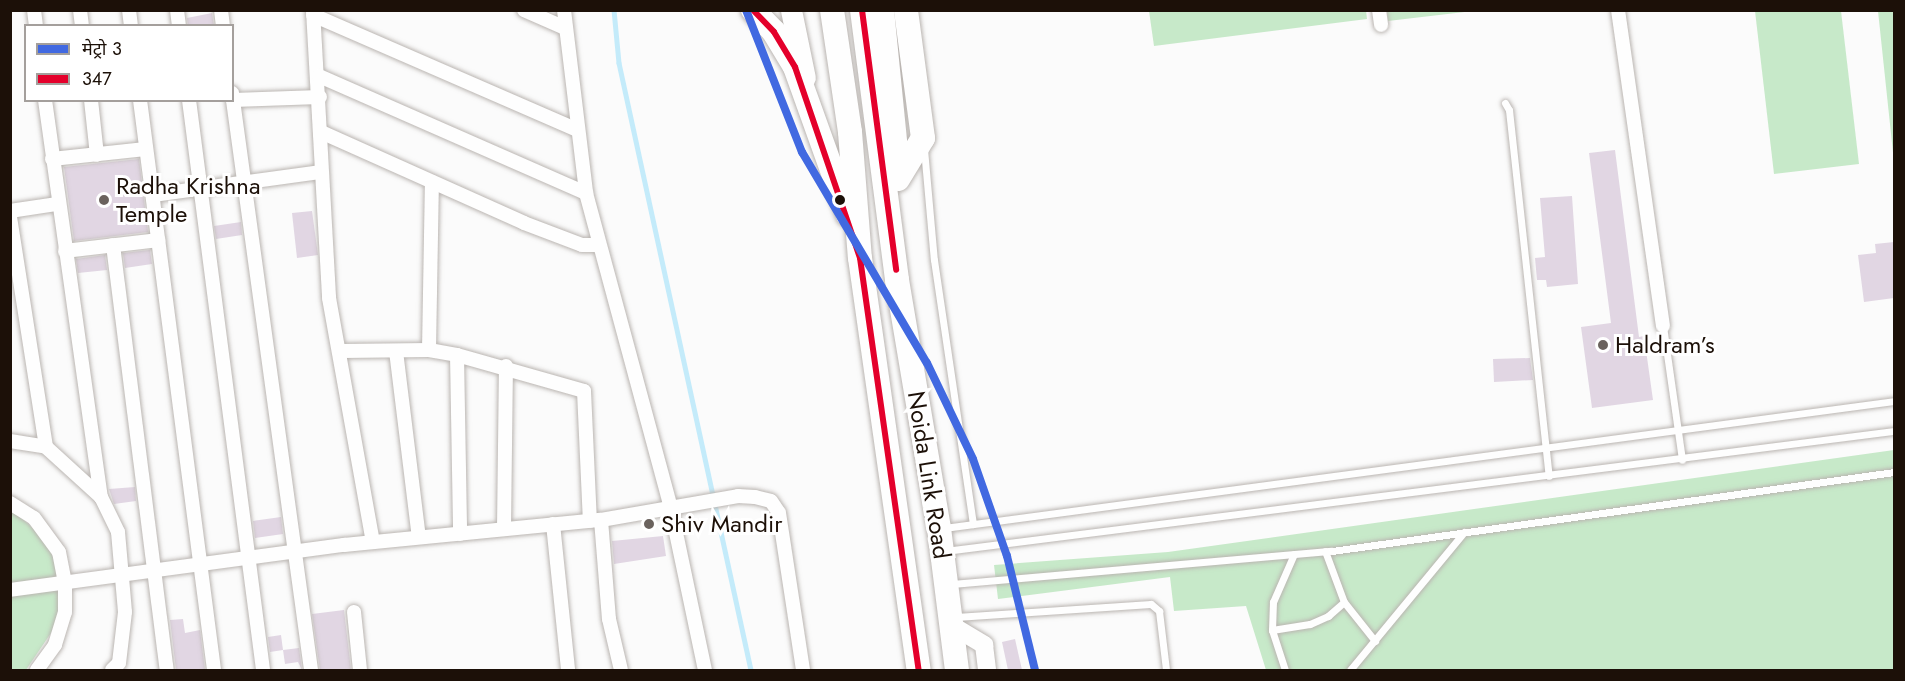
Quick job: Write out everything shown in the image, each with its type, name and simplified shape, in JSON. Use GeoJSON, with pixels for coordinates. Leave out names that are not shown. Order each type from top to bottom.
{"type":"FeatureCollection","features":[{"type":"Feature","properties":{"kind":"highway"},"geometry":{"type":"LineString","coordinates":[[753,10],[774,33],[795,67],[860,258]]}},
{"type":"Feature","properties":{"kind":"highway"},"geometry":{"type":"LineString","coordinates":[[832,10],[850,132],[860,258]]}},
{"type":"Feature","properties":{"kind":"highway"},"geometry":{"type":"LineString","coordinates":[[862,10],[880,134],[897,280]]}},
{"type":"Feature","properties":{"kind":"highway"},"geometry":{"type":"LineString","coordinates":[[882,10],[896,122],[897,280]]}},
{"type":"Feature","properties":{"kind":"highway"},"geometry":{"type":"LineString","coordinates":[[898,178],[923,138],[906,10]]}},
{"type":"Feature","properties":{"kind":"highway","name":"Noida Link Road"},"geometry":{"type":"LineString","coordinates":[[860,258],[919,670]]}},
{"type":"Feature","properties":{"kind":"highway","name":"Noida Link Road"},"geometry":{"type":"LineString","coordinates":[[897,280],[940,540],[957,670]]}},
{"type":"Feature","properties":{"kind":"main road"},"geometry":{"type":"LineString","coordinates":[[790,10],[814,119]]}},
{"type":"Feature","properties":{"kind":"street"},"geometry":{"type":"LineString","coordinates":[[524,10],[563,27]]}},
{"type":"Feature","properties":{"kind":"street"},"geometry":{"type":"LineString","coordinates":[[564,10],[563,27],[586,193],[670,509],[705,670]]}},
{"type":"Feature","properties":{"kind":"street"},"geometry":{"type":"LineString","coordinates":[[1379,10],[1381,25]]}},
{"type":"Feature","properties":{"kind":"street"},"geometry":{"type":"LineString","coordinates":[[1618,10],[1663,326]]}},
{"type":"Feature","properties":{"kind":"street"},"geometry":{"type":"LineString","coordinates":[[373,542],[342,351],[330,298],[321,172],[319,76],[313,13],[578,130]]}},
{"type":"Feature","properties":{"kind":"street"},"geometry":{"type":"LineString","coordinates":[[319,76],[586,193]]}},
{"type":"Feature","properties":{"kind":"street"},"geometry":{"type":"LineString","coordinates":[[234,96],[320,97]]}},
{"type":"Feature","properties":{"kind":"street"},"geometry":{"type":"LineString","coordinates":[[45,102],[57,204],[100,497],[118,532],[124,576],[125,612],[117,668]]}},
{"type":"Feature","properties":{"kind":"street"},"geometry":{"type":"LineString","coordinates":[[91,102],[97,154]]}},
{"type":"Feature","properties":{"kind":"street"},"geometry":{"type":"LineString","coordinates":[[140,102],[214,670]]}},
{"type":"Feature","properties":{"kind":"street"},"geometry":{"type":"LineString","coordinates":[[189,102],[263,670]]}},
{"type":"Feature","properties":{"kind":"street"},"geometry":{"type":"LineString","coordinates":[[234,102],[311,670]]}},
{"type":"Feature","properties":{"kind":"street"},"geometry":{"type":"LineString","coordinates":[[321,132],[534,227],[582,245],[598,245]]}},
{"type":"Feature","properties":{"kind":"street"},"geometry":{"type":"LineString","coordinates":[[52,159],[145,149]]}},
{"type":"Feature","properties":{"kind":"street"},"geometry":{"type":"LineString","coordinates":[[153,195],[321,172]]}},
{"type":"Feature","properties":{"kind":"street"},"geometry":{"type":"LineString","coordinates":[[429,350],[432,182]]}},
{"type":"Feature","properties":{"kind":"street"},"geometry":{"type":"LineString","coordinates":[[10,211],[57,204]]}},
{"type":"Feature","properties":{"kind":"street"},"geometry":{"type":"LineString","coordinates":[[10,217],[46,447]]}},
{"type":"Feature","properties":{"kind":"street"},"geometry":{"type":"LineString","coordinates":[[65,251],[158,240]]}},
{"type":"Feature","properties":{"kind":"street"},"geometry":{"type":"LineString","coordinates":[[113,245],[167,670]]}},
{"type":"Feature","properties":{"kind":"street"},"geometry":{"type":"LineString","coordinates":[[342,351],[429,350],[506,366],[584,391],[596,521],[609,619],[621,670]]}},
{"type":"Feature","properties":{"kind":"street"},"geometry":{"type":"LineString","coordinates":[[396,351],[419,537]]}},
{"type":"Feature","properties":{"kind":"street"},"geometry":{"type":"LineString","coordinates":[[457,355],[460,534]]}},
{"type":"Feature","properties":{"kind":"street"},"geometry":{"type":"LineString","coordinates":[[504,528],[506,366]]}},
{"type":"Feature","properties":{"kind":"street"},"geometry":{"type":"LineString","coordinates":[[10,441],[46,447],[100,497]]}},
{"type":"Feature","properties":{"kind":"street"},"geometry":{"type":"LineString","coordinates":[[10,590],[201,566],[295,551],[504,528],[596,521],[694,506],[738,496],[771,501],[779,513],[803,670]]}},
{"type":"Feature","properties":{"kind":"street"},"geometry":{"type":"LineString","coordinates":[[10,502],[34,518],[59,552],[65,583],[65,612],[55,645],[37,670]]}},
{"type":"Feature","properties":{"kind":"street"},"geometry":{"type":"LineString","coordinates":[[553,524],[568,670]]}},
{"type":"Feature","properties":{"kind":"street"},"geometry":{"type":"LineString","coordinates":[[354,612],[360,670]]}},
{"type":"Feature","properties":{"kind":"street"},"geometry":{"type":"LineString","coordinates":[[951,621],[984,645],[987,670]]}},
{"type":"Feature","properties":{"kind":"lane"},"geometry":{"type":"LineString","coordinates":[[1505,103],[1509,110],[1549,476]]}},
{"type":"Feature","properties":{"kind":"lane"},"geometry":{"type":"LineString","coordinates":[[923,138],[934,260],[973,524]]}},
{"type":"Feature","properties":{"kind":"lane"},"geometry":{"type":"LineString","coordinates":[[1663,326],[1682,460]]}},
{"type":"Feature","properties":{"kind":"lane"},"geometry":{"type":"LineString","coordinates":[[940,540],[973,524],[1894,401]]}},
{"type":"Feature","properties":{"kind":"lane"},"geometry":{"type":"LineString","coordinates":[[940,540],[1549,476],[1894,431]]}},
{"type":"Feature","properties":{"kind":"lane"},"geometry":{"type":"LineString","coordinates":[[946,585],[1325,551],[1894,472]]}},
{"type":"Feature","properties":{"kind":"lane"},"geometry":{"type":"LineString","coordinates":[[1350,670],[1464,532]]}},
{"type":"Feature","properties":{"kind":"lane"},"geometry":{"type":"LineString","coordinates":[[1325,551],[1344,602],[1376,641]]}},
{"type":"Feature","properties":{"kind":"lane"},"geometry":{"type":"LineString","coordinates":[[1285,670],[1272,630],[1273,602],[1294,554]]}},
{"type":"Feature","properties":{"kind":"lane"},"geometry":{"type":"LineString","coordinates":[[1272,630],[1310,624],[1328,616],[1344,602]]}},
{"type":"Feature","properties":{"kind":"lane"},"geometry":{"type":"LineString","coordinates":[[951,621],[1151,604],[1159,611],[1166,670]]}},
{"type":"Feature","properties":{"kind":"green space"},"geometry":{"type":"Polygon","coordinates":[[[1366,10],[1367,19],[1154,46],[1149,11],[1366,10]]]}},
{"type":"Feature","properties":{"kind":"green space"},"geometry":{"type":"Polygon","coordinates":[[[1387,10],[1473,11],[1388,21],[1387,10]]]}},
{"type":"Feature","properties":{"kind":"green space"},"geometry":{"type":"Polygon","coordinates":[[[1755,11],[1841,11],[1859,164],[1774,174],[1755,11]]]}},
{"type":"Feature","properties":{"kind":"green space"},"geometry":{"type":"Polygon","coordinates":[[[1878,11],[1894,11],[1894,162],[1878,11]]]}},
{"type":"Feature","properties":{"kind":"green space"},"geometry":{"type":"Polygon","coordinates":[[[1894,450],[1894,670],[1266,670],[1246,606],[1174,611],[1170,577],[998,599],[994,565],[1168,552],[1894,450]]]}},
{"type":"Feature","properties":{"kind":"green space"},"geometry":{"type":"Polygon","coordinates":[[[11,508],[39,534],[57,563],[61,603],[55,627],[26,670],[11,670],[11,508]]]}},
{"type":"Feature","properties":{"kind":"building"},"geometry":{"type":"Polygon","coordinates":[[[212,13],[214,24],[188,24],[187,18],[212,13]]]}},
{"type":"Feature","properties":{"kind":"building"},"geometry":{"type":"Polygon","coordinates":[[[1615,150],[1639,337],[1644,336],[1653,400],[1592,408],[1581,327],[1611,323],[1589,153],[1615,150]]]}},
{"type":"Feature","properties":{"kind":"building","name":"Radha Krishna Temple"},"geometry":{"type":"Polygon","coordinates":[[[139,159],[148,232],[74,241],[64,167],[139,159]]]}},
{"type":"Feature","properties":{"kind":"building"},"geometry":{"type":"Polygon","coordinates":[[[1572,196],[1578,284],[1547,287],[1546,280],[1537,280],[1535,258],[1545,257],[1540,198],[1572,196]]]}},
{"type":"Feature","properties":{"kind":"building"},"geometry":{"type":"Polygon","coordinates":[[[312,211],[318,255],[297,258],[292,213],[312,211]]]}},
{"type":"Feature","properties":{"kind":"building"},"geometry":{"type":"Polygon","coordinates":[[[241,222],[242,235],[216,239],[214,226],[241,222]]]}},
{"type":"Feature","properties":{"kind":"building"},"geometry":{"type":"Polygon","coordinates":[[[1894,242],[1894,298],[1864,302],[1858,255],[1876,253],[1875,244],[1894,242]]]}},
{"type":"Feature","properties":{"kind":"building"},"geometry":{"type":"Polygon","coordinates":[[[150,250],[152,264],[125,268],[123,253],[150,250]]]}},
{"type":"Feature","properties":{"kind":"building"},"geometry":{"type":"Polygon","coordinates":[[[105,255],[107,270],[78,273],[76,259],[105,255]]]}},
{"type":"Feature","properties":{"kind":"building"},"geometry":{"type":"Polygon","coordinates":[[[1530,358],[1533,380],[1494,382],[1493,359],[1530,358]]]}},
{"type":"Feature","properties":{"kind":"building"},"geometry":{"type":"Polygon","coordinates":[[[135,487],[136,501],[114,504],[109,489],[135,487]]]}},
{"type":"Feature","properties":{"kind":"building"},"geometry":{"type":"Polygon","coordinates":[[[281,517],[283,534],[255,538],[253,521],[281,517]]]}},
{"type":"Feature","properties":{"kind":"building"},"geometry":{"type":"Polygon","coordinates":[[[663,536],[666,556],[614,564],[612,541],[663,536]]]}},
{"type":"Feature","properties":{"kind":"building"},"geometry":{"type":"Polygon","coordinates":[[[344,610],[351,670],[320,670],[312,614],[344,610]]]}},
{"type":"Feature","properties":{"kind":"building"},"geometry":{"type":"Polygon","coordinates":[[[183,619],[185,633],[200,630],[205,670],[176,670],[170,620],[183,619]]]}},
{"type":"Feature","properties":{"kind":"building"},"geometry":{"type":"Polygon","coordinates":[[[281,635],[283,650],[270,652],[268,637],[281,635]]]}},
{"type":"Feature","properties":{"kind":"building"},"geometry":{"type":"Polygon","coordinates":[[[1015,639],[1022,670],[1008,670],[1002,642],[1015,639]]]}},
{"type":"Feature","properties":{"kind":"building"},"geometry":{"type":"Polygon","coordinates":[[[299,648],[302,670],[298,662],[285,664],[283,650],[299,648]]]}},
{"type":"Feature","properties":{"kind":"waterway"},"geometry":{"type":"LineString","coordinates":[[614,10],[619,63],[751,670]]}},
{"type":"Feature","properties":{"kind":"metro line","name":"3"},"geometry":{"type":"LineString","coordinates":[[746,10],[802,152],[927,363],[973,459],[1007,556],[1035,670]]}},
{"type":"Feature","properties":{"kind":"transit line","name":"347"},"geometry":{"type":"LineString","coordinates":[[753,10],[774,32],[795,67],[860,258],[919,670]]}},
{"type":"Feature","properties":{"kind":"transit line","name":"347"},"geometry":{"type":"LineString","coordinates":[[862,10],[896,270]]}},
{"type":"Feature","properties":{"kind":"place","name":"Radha Krishna Temple"},"geometry":{"type":"Point","coordinates":[104,200]}},
{"type":"Feature","properties":{"kind":"place","name":"Haldram’s"},"geometry":{"type":"Point","coordinates":[1603,345]}},
{"type":"Feature","properties":{"kind":"place","name":"Shiv Mandir"},"geometry":{"type":"Point","coordinates":[649,524]}}]}
